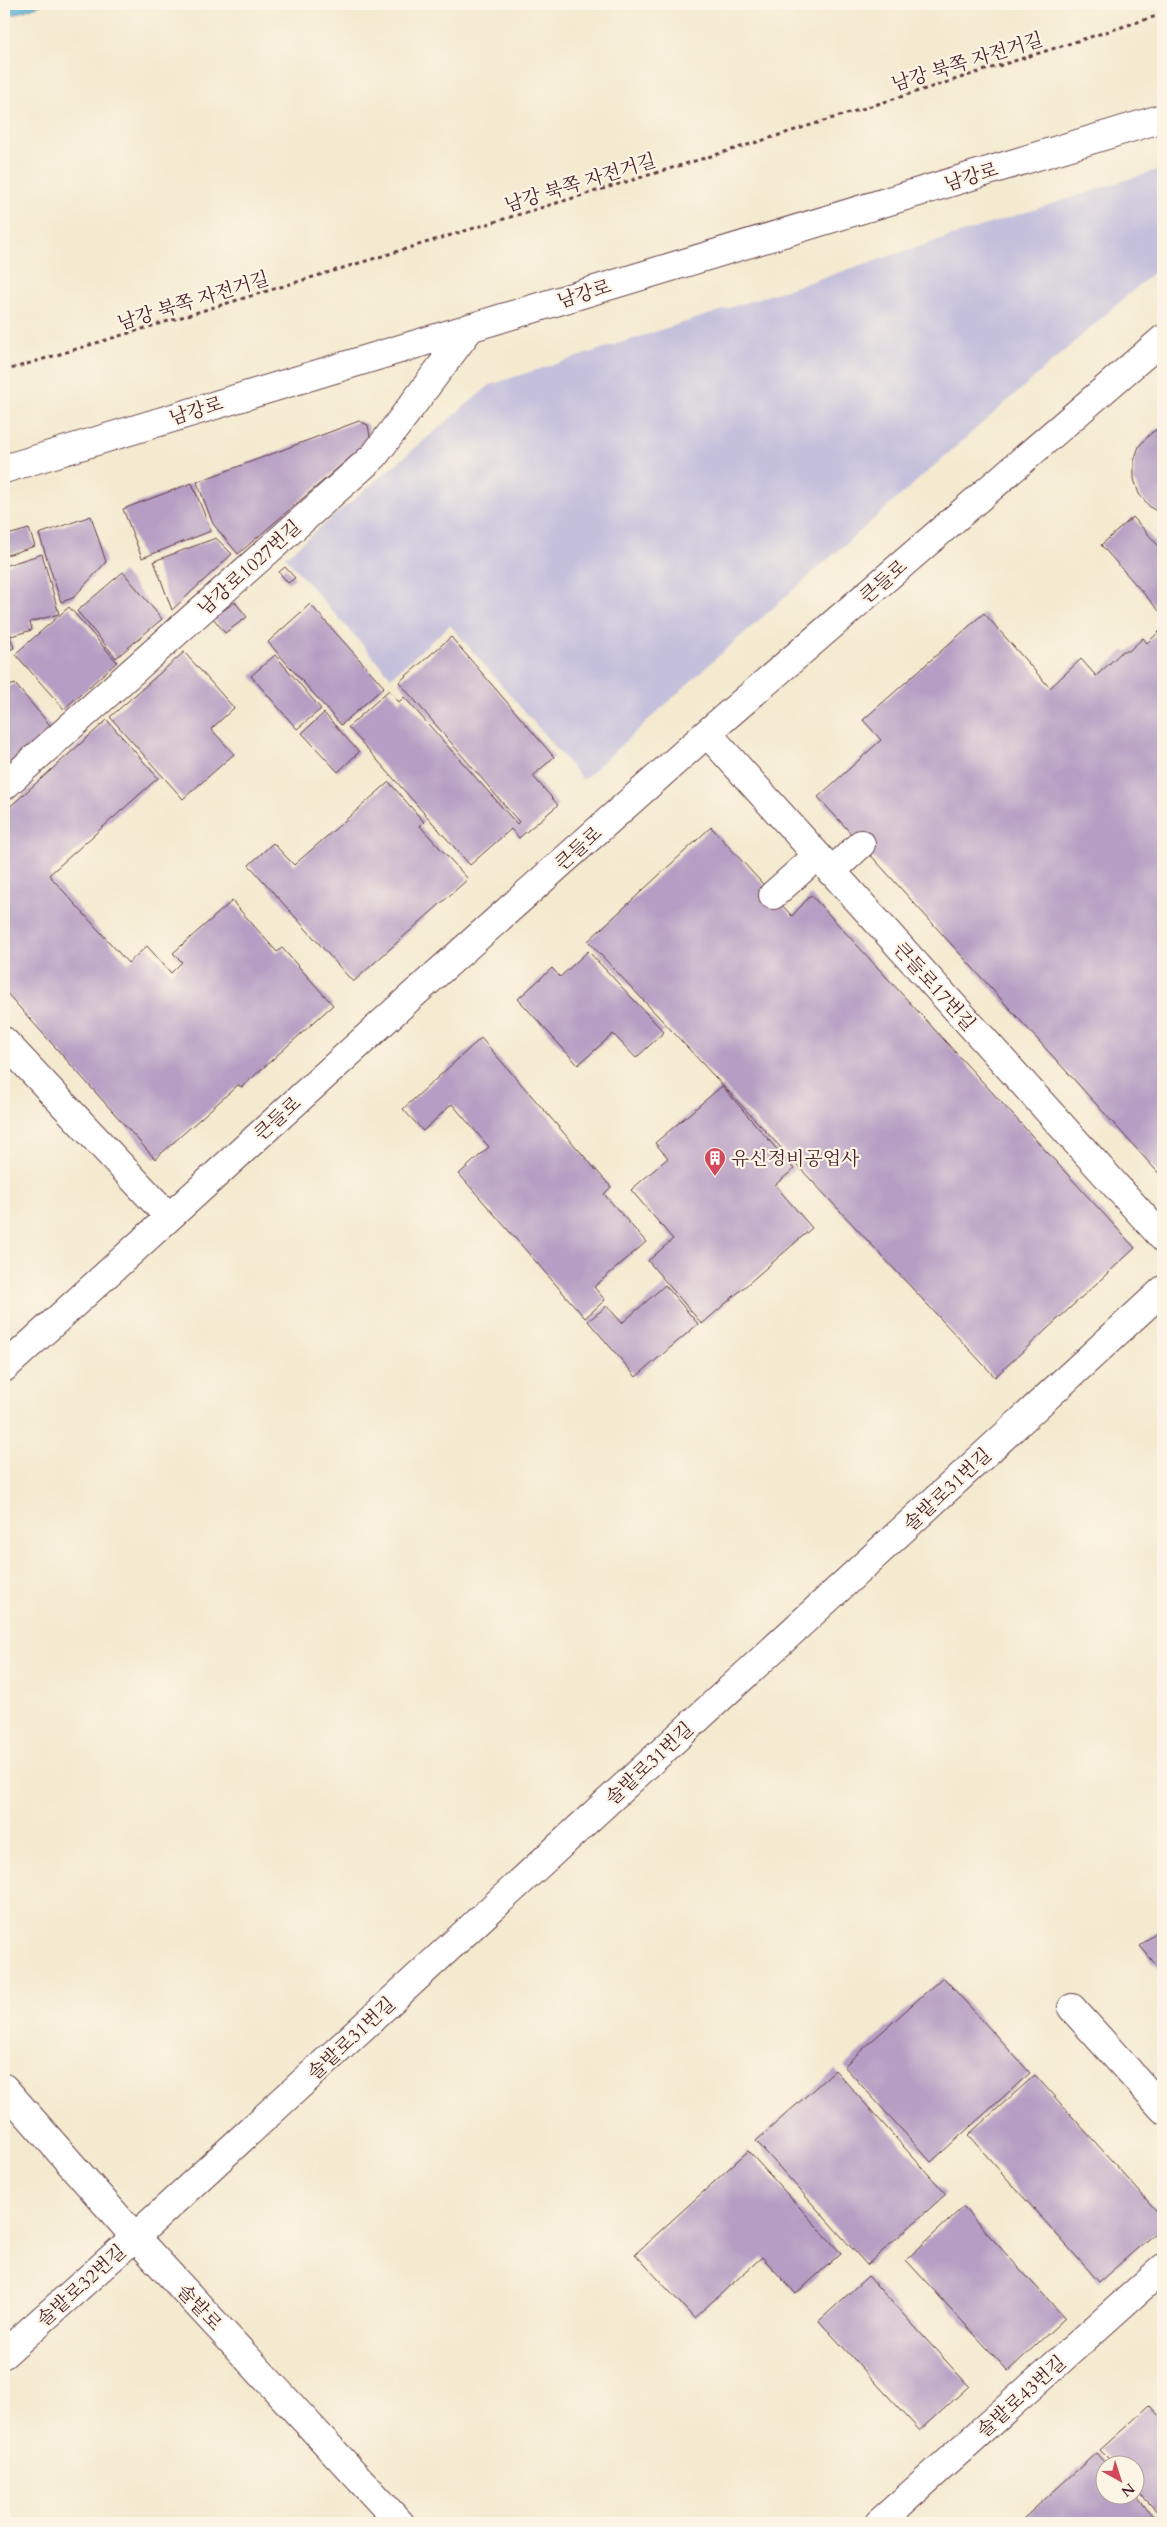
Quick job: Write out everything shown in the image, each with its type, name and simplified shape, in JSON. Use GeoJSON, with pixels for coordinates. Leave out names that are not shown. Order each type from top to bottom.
{"type":"FeatureCollection","features":[{"type":"Feature","properties":{"kind":"street","name":"남강로"},"geometry":{"type":"LineString","coordinates":[[4,468],[1163,118]]}},
{"type":"Feature","properties":{"kind":"street","name":"남강로1027번길"},"geometry":{"type":"LineString","coordinates":[[4,786],[374,456],[471,327]]}},
{"type":"Feature","properties":{"kind":"street","name":"큰들로"},"geometry":{"type":"LineString","coordinates":[[4,1368],[414,994],[708,733],[1163,340]]}},
{"type":"Feature","properties":{"kind":"street","name":"큰들로17번길"},"geometry":{"type":"LineString","coordinates":[[708,733],[824,864],[1163,1238]]}},
{"type":"Feature","properties":{"kind":"street"},"geometry":{"type":"LineString","coordinates":[[773,895],[861,844]]}},
{"type":"Feature","properties":{"kind":"street"},"geometry":{"type":"LineString","coordinates":[[4,1042],[169,1217]]}},
{"type":"Feature","properties":{"kind":"street","name":"솔밭로31번길"},"geometry":{"type":"LineString","coordinates":[[135,2237],[1163,1290]]}},
{"type":"Feature","properties":{"kind":"street"},"geometry":{"type":"LineString","coordinates":[[1072,2008],[1163,2109]]}},
{"type":"Feature","properties":{"kind":"street","name":"솔밭로"},"geometry":{"type":"LineString","coordinates":[[4,2088],[135,2237],[400,2523]]}},
{"type":"Feature","properties":{"kind":"street","name":"솔밭로32번길"},"geometry":{"type":"LineString","coordinates":[[4,2354],[135,2237]]}},
{"type":"Feature","properties":{"kind":"street","name":"솔밭로43번길"},"geometry":{"type":"LineString","coordinates":[[879,2523],[1163,2268]]}},
{"type":"Feature","properties":{"kind":"path","name":"남강 북쪽 자전거길"},"geometry":{"type":"LineString","coordinates":[[4,371],[744,146],[1163,14]]}},
{"type":"Feature","properties":{"kind":"shaded area"},"geometry":{"type":"Polygon","coordinates":[[[1163,168],[1163,264],[714,660],[583,780],[450,625],[391,677],[285,557],[490,385],[1163,168]]]}},
{"type":"Feature","properties":{"kind":"water"},"geometry":{"type":"Polygon","coordinates":[[[4,4],[43,4],[4,18],[4,4]]]}},
{"type":"Feature","properties":{"kind":"building"},"geometry":{"type":"Polygon","coordinates":[[[359,421],[368,425],[370,437],[367,443],[238,554],[213,524],[197,482],[359,421]]]}},
{"type":"Feature","properties":{"kind":"building"},"geometry":{"type":"Polygon","coordinates":[[[1163,425],[1163,515],[1150,507],[1139,494],[1134,479],[1134,461],[1139,446],[1151,433],[1163,425]]]}},
{"type":"Feature","properties":{"kind":"building"},"geometry":{"type":"Polygon","coordinates":[[[192,483],[211,531],[142,558],[123,509],[192,483]]]}},
{"type":"Feature","properties":{"kind":"building"},"geometry":{"type":"Polygon","coordinates":[[[91,516],[106,562],[73,598],[61,602],[39,534],[91,516]]]}},
{"type":"Feature","properties":{"kind":"building"},"geometry":{"type":"Polygon","coordinates":[[[1133,517],[1163,551],[1163,609],[1160,612],[1101,545],[1133,517]]]}},
{"type":"Feature","properties":{"kind":"building"},"geometry":{"type":"Polygon","coordinates":[[[29,529],[35,546],[4,556],[4,536],[29,529]]]}},
{"type":"Feature","properties":{"kind":"building"},"geometry":{"type":"Polygon","coordinates":[[[216,538],[232,554],[172,610],[154,561],[216,538]]]}},
{"type":"Feature","properties":{"kind":"building"},"geometry":{"type":"Polygon","coordinates":[[[42,554],[59,614],[30,622],[32,630],[11,636],[4,612],[4,566],[42,554]]]}},
{"type":"Feature","properties":{"kind":"building"},"geometry":{"type":"Polygon","coordinates":[[[285,567],[295,578],[288,583],[279,572],[285,567]]]}},
{"type":"Feature","properties":{"kind":"building"},"geometry":{"type":"Polygon","coordinates":[[[123,572],[162,619],[116,658],[77,611],[123,572]]]}},
{"type":"Feature","properties":{"kind":"building"},"geometry":{"type":"Polygon","coordinates":[[[235,602],[247,617],[225,633],[213,618],[235,602]]]}},
{"type":"Feature","properties":{"kind":"building"},"geometry":{"type":"Polygon","coordinates":[[[310,604],[384,687],[341,725],[268,642],[310,604]]]}},
{"type":"Feature","properties":{"kind":"building"},"geometry":{"type":"Polygon","coordinates":[[[69,607],[117,662],[64,709],[15,654],[69,607]]]}},
{"type":"Feature","properties":{"kind":"building"},"geometry":{"type":"Polygon","coordinates":[[[984,613],[1050,688],[1081,659],[1096,676],[1123,651],[1129,651],[1143,638],[1147,643],[1161,630],[1163,632],[1163,1178],[818,797],[881,740],[863,720],[984,613]]]}},
{"type":"Feature","properties":{"kind":"building"},"geometry":{"type":"Polygon","coordinates":[[[4,620],[14,648],[4,652],[4,620]]]}},
{"type":"Feature","properties":{"kind":"building"},"geometry":{"type":"Polygon","coordinates":[[[451,637],[554,757],[533,776],[558,805],[519,838],[511,829],[470,865],[348,727],[389,690],[399,702],[404,697],[517,824],[519,822],[399,682],[451,637]]]}},
{"type":"Feature","properties":{"kind":"building"},"geometry":{"type":"Polygon","coordinates":[[[184,652],[234,708],[211,729],[234,754],[183,799],[110,717],[184,652]]]}},
{"type":"Feature","properties":{"kind":"building"},"geometry":{"type":"Polygon","coordinates":[[[275,655],[321,709],[297,729],[251,676],[275,655]]]}},
{"type":"Feature","properties":{"kind":"building"},"geometry":{"type":"Polygon","coordinates":[[[15,684],[55,731],[4,774],[4,688],[15,684]]]}},
{"type":"Feature","properties":{"kind":"building"},"geometry":{"type":"Polygon","coordinates":[[[324,713],[359,752],[338,772],[302,733],[324,713]]]}},
{"type":"Feature","properties":{"kind":"building"},"geometry":{"type":"Polygon","coordinates":[[[107,720],[158,778],[49,875],[128,963],[147,946],[171,973],[182,962],[173,953],[232,901],[277,952],[282,948],[333,1005],[242,1087],[238,1085],[155,1159],[4,990],[4,812],[107,720]]]}},
{"type":"Feature","properties":{"kind":"building"},"geometry":{"type":"Polygon","coordinates":[[[389,782],[424,822],[420,826],[468,879],[353,982],[249,865],[273,843],[294,865],[389,782]]]}},
{"type":"Feature","properties":{"kind":"building"},"geometry":{"type":"Polygon","coordinates":[[[711,827],[792,916],[811,895],[1135,1248],[995,1377],[588,941],[711,827]]]}},
{"type":"Feature","properties":{"kind":"building"},"geometry":{"type":"Polygon","coordinates":[[[588,951],[664,1032],[636,1058],[613,1034],[578,1065],[518,999],[552,968],[560,977],[588,951]]]}},
{"type":"Feature","properties":{"kind":"building"},"geometry":{"type":"Polygon","coordinates":[[[481,1038],[611,1187],[604,1194],[646,1242],[594,1287],[605,1300],[585,1318],[459,1174],[489,1147],[452,1104],[423,1131],[403,1109],[481,1038]]]}},
{"type":"Feature","properties":{"kind":"building","name":"유신정비공업사"},"geometry":{"type":"Polygon","coordinates":[[[722,1086],[794,1169],[775,1185],[812,1228],[702,1324],[648,1261],[673,1239],[631,1190],[668,1158],[655,1143],[722,1086]]]}},
{"type":"Feature","properties":{"kind":"building"},"geometry":{"type":"Polygon","coordinates":[[[665,1285],[698,1324],[636,1377],[588,1321],[607,1306],[622,1323],[665,1285]]]}},
{"type":"Feature","properties":{"kind":"building"},"geometry":{"type":"Polygon","coordinates":[[[1163,1926],[1163,1973],[1140,1946],[1163,1926]]]}},
{"type":"Feature","properties":{"kind":"building"},"geometry":{"type":"Polygon","coordinates":[[[943,1977],[1030,2073],[931,2162],[844,2066],[943,1977]]]}},
{"type":"Feature","properties":{"kind":"building"},"geometry":{"type":"Polygon","coordinates":[[[835,2070],[946,2194],[867,2265],[756,2141],[835,2070]]]}},
{"type":"Feature","properties":{"kind":"building"},"geometry":{"type":"Polygon","coordinates":[[[1035,2075],[1163,2218],[1163,2226],[1099,2282],[968,2135],[1035,2075]]]}},
{"type":"Feature","properties":{"kind":"building"},"geometry":{"type":"Polygon","coordinates":[[[748,2151],[841,2253],[796,2294],[762,2257],[694,2318],[635,2254],[748,2151]]]}},
{"type":"Feature","properties":{"kind":"building"},"geometry":{"type":"Polygon","coordinates":[[[963,2207],[1065,2318],[1008,2371],[906,2260],[963,2207]]]}},
{"type":"Feature","properties":{"kind":"building"},"geometry":{"type":"Polygon","coordinates":[[[868,2276],[969,2386],[920,2431],[819,2321],[868,2276]]]}},
{"type":"Feature","properties":{"kind":"building"},"geometry":{"type":"Polygon","coordinates":[[[1150,2405],[1163,2419],[1163,2518],[1144,2498],[1144,2454],[1104,2454],[1100,2450],[1150,2405]]]}},
{"type":"Feature","properties":{"kind":"building"},"geometry":{"type":"Polygon","coordinates":[[[1094,2455],[1094,2504],[1143,2504],[1160,2523],[1029,2523],[1024,2518],[1094,2455]]]}},
{"type":"Feature","properties":{"kind":"place","name":"유신정비공업사"},"geometry":{"type":"Point","coordinates":[715,1177]}}]}
